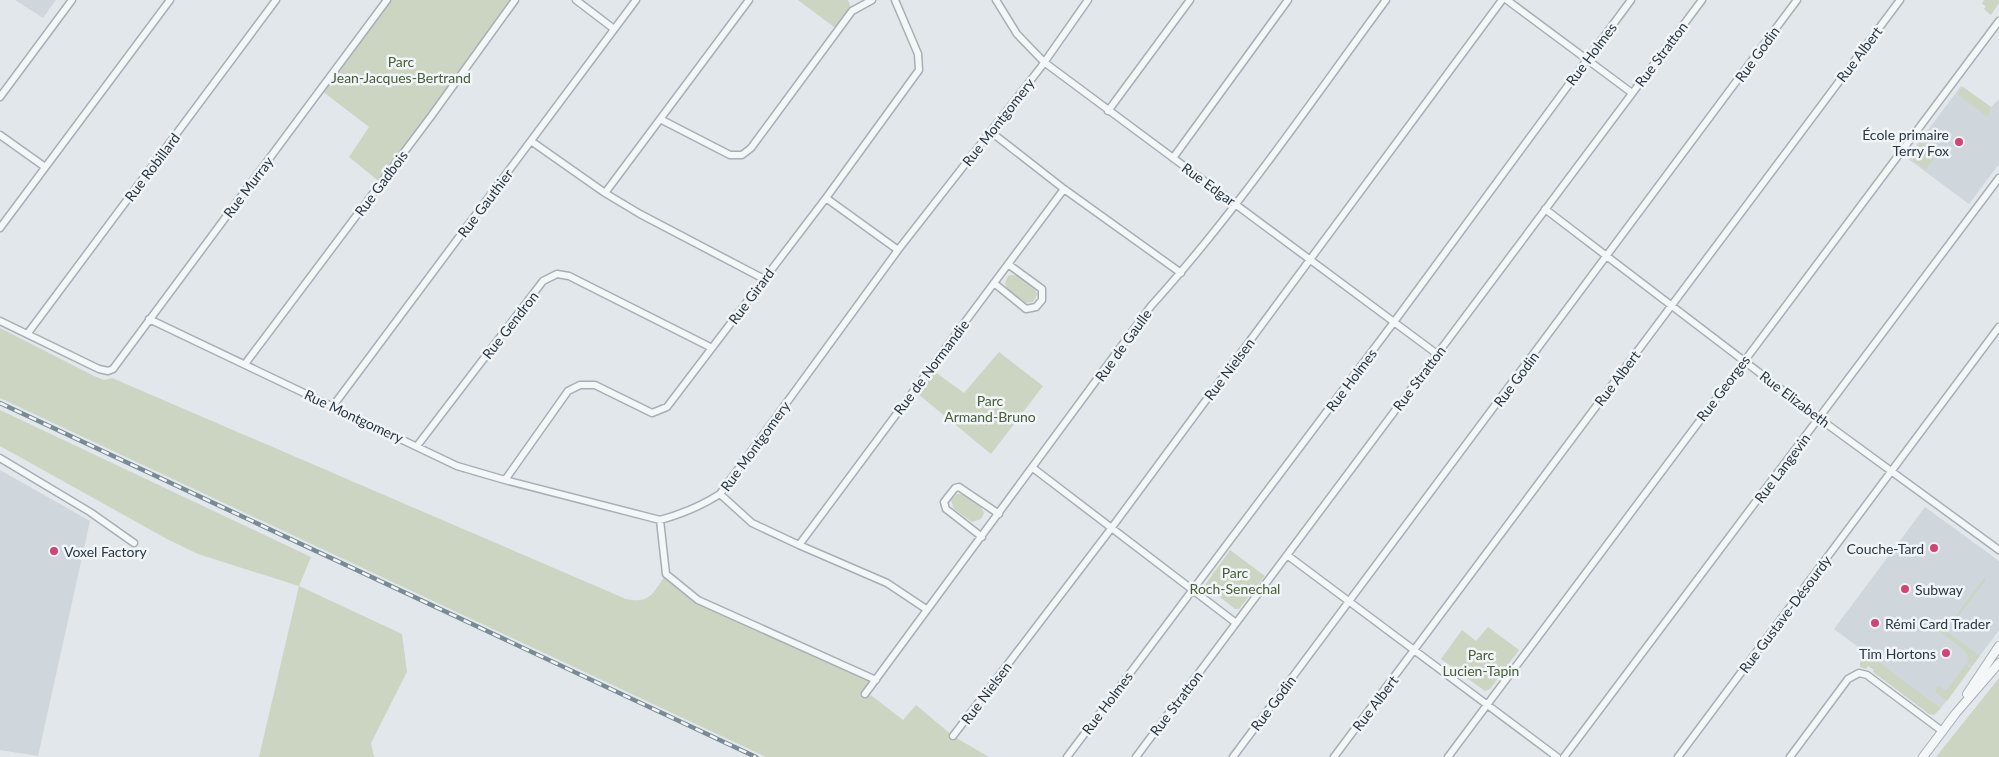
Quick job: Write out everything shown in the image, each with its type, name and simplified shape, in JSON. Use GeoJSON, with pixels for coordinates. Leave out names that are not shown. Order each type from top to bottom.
{"type":"FeatureCollection","features":[{"type":"Feature","properties":{"kind":"street"},"geometry":{"type":"LineString","coordinates":[[0,97],[72,0]]}},
{"type":"Feature","properties":{"kind":"street"},"geometry":{"type":"LineString","coordinates":[[0,228],[170,0]]}},
{"type":"Feature","properties":{"kind":"street","name":"Rue Robillard"},"geometry":{"type":"LineString","coordinates":[[28,333],[276,0]]}},
{"type":"Feature","properties":{"kind":"street","name":"Rue Murray"},"geometry":{"type":"LineString","coordinates":[[28,333],[99,370],[108,371],[113,368],[387,0]]}},
{"type":"Feature","properties":{"kind":"street","name":"Rue Gadbois"},"geometry":{"type":"LineString","coordinates":[[245,364],[432,115],[515,0]]}},
{"type":"Feature","properties":{"kind":"street"},"geometry":{"type":"LineString","coordinates":[[576,0],[614,29]]}},
{"type":"Feature","properties":{"kind":"street","name":"Rue Gauthier"},"geometry":{"type":"LineString","coordinates":[[333,406],[636,0]]}},
{"type":"Feature","properties":{"kind":"street"},"geometry":{"type":"LineString","coordinates":[[605,193],[749,0]]}},
{"type":"Feature","properties":{"kind":"street"},"geometry":{"type":"LineString","coordinates":[[660,118],[730,155],[742,155],[751,148],[852,12],[872,0]]}},
{"type":"Feature","properties":{"kind":"street","name":"Rue Girard"},"geometry":{"type":"LineString","coordinates":[[505,480],[568,391],[580,385],[595,385],[652,413],[667,407],[826,198],[919,70],[918,54],[895,0]]}},
{"type":"Feature","properties":{"kind":"street","name":"Rue Edgar"},"geometry":{"type":"LineString","coordinates":[[996,0],[1017,34],[1044,62],[1437,354]]}},
{"type":"Feature","properties":{"kind":"street","name":"Rue Montgomery"},"geometry":{"type":"LineString","coordinates":[[149,320],[457,466],[660,520],[703,505],[720,494],[898,250],[991,132],[1088,0]]}},
{"type":"Feature","properties":{"kind":"street"},"geometry":{"type":"LineString","coordinates":[[1108,111],[1190,0]]}},
{"type":"Feature","properties":{"kind":"street"},"geometry":{"type":"LineString","coordinates":[[1173,158],[1288,0]]}},
{"type":"Feature","properties":{"kind":"street","name":"Rue de Gaulle"},"geometry":{"type":"LineString","coordinates":[[865,694],[1151,306],[1181,273],[1236,204],[1386,0]]}},
{"type":"Feature","properties":{"kind":"street","name":"Rue Nielsen"},"geometry":{"type":"LineString","coordinates":[[953,736],[1111,528],[1502,0]]}},
{"type":"Feature","properties":{"kind":"street"},"geometry":{"type":"LineString","coordinates":[[1507,0],[1632,94]]}},
{"type":"Feature","properties":{"kind":"street","name":"Rue Holmes"},"geometry":{"type":"LineString","coordinates":[[1067,757],[1394,322],[1631,0]]}},
{"type":"Feature","properties":{"kind":"street","name":"Rue Stratton"},"geometry":{"type":"LineString","coordinates":[[1136,757],[1702,0]]}},
{"type":"Feature","properties":{"kind":"street","name":"Rue Godin"},"geometry":{"type":"LineString","coordinates":[[1233,757],[1797,0]]}},
{"type":"Feature","properties":{"kind":"street","name":"Rue Albert"},"geometry":{"type":"LineString","coordinates":[[1334,757],[1900,0]]}},
{"type":"Feature","properties":{"kind":"street","name":"Rue Georges"},"geometry":{"type":"LineString","coordinates":[[1448,757],[1999,21]]}},
{"type":"Feature","properties":{"kind":"street"},"geometry":{"type":"LineString","coordinates":[[991,132],[1064,189],[1181,273]]}},
{"type":"Feature","properties":{"kind":"street"},"geometry":{"type":"LineString","coordinates":[[0,135],[45,167]]}},
{"type":"Feature","properties":{"kind":"street"},"geometry":{"type":"LineString","coordinates":[[531,141],[605,193],[640,214],[764,279]]}},
{"type":"Feature","properties":{"kind":"street","name":"Rue Langevin"},"geometry":{"type":"LineString","coordinates":[[1564,757],[1820,419],[1999,178]]}},
{"type":"Feature","properties":{"kind":"street","name":"Rue de Normandie"},"geometry":{"type":"LineString","coordinates":[[799,545],[1064,189]]}},
{"type":"Feature","properties":{"kind":"street"},"geometry":{"type":"LineString","coordinates":[[826,198],[898,250]]}},
{"type":"Feature","properties":{"kind":"street","name":"Rue Elizabeth"},"geometry":{"type":"LineString","coordinates":[[1545,209],[1820,419],[1999,550]]}},
{"type":"Feature","properties":{"kind":"street"},"geometry":{"type":"LineString","coordinates":[[994,283],[1026,309],[1036,307],[1042,300],[1042,289],[1008,264]]}},
{"type":"Feature","properties":{"kind":"street","name":"Rue Gendron"},"geometry":{"type":"LineString","coordinates":[[417,446],[543,281],[557,274],[569,276],[712,348]]}},
{"type":"Feature","properties":{"kind":"street"},"geometry":{"type":"LineString","coordinates":[[0,321],[28,333]]}},
{"type":"Feature","properties":{"kind":"street","name":"Rue Gustave-Désourdy"},"geometry":{"type":"LineString","coordinates":[[1678,757],[1999,327]]}},
{"type":"Feature","properties":{"kind":"street"},"geometry":{"type":"LineString","coordinates":[[0,458],[90,512],[134,543]]}},
{"type":"Feature","properties":{"kind":"street"},"geometry":{"type":"LineString","coordinates":[[1033,468],[1236,623]]}},
{"type":"Feature","properties":{"kind":"street"},"geometry":{"type":"LineString","coordinates":[[982,537],[946,509],[944,502],[955,488],[959,486],[999,514]]}},
{"type":"Feature","properties":{"kind":"street"},"geometry":{"type":"LineString","coordinates":[[720,494],[752,523],[887,583],[926,609]]}},
{"type":"Feature","properties":{"kind":"street"},"geometry":{"type":"LineString","coordinates":[[660,520],[666,574],[698,600],[876,680]]}},
{"type":"Feature","properties":{"kind":"street"},"geometry":{"type":"LineString","coordinates":[[1287,555],[1557,757]]}},
{"type":"Feature","properties":{"kind":"street"},"geometry":{"type":"LineString","coordinates":[[1956,713],[1999,646]]}},
{"type":"Feature","properties":{"kind":"street"},"geometry":{"type":"LineString","coordinates":[[1924,757],[1956,713],[1999,662]]}},
{"type":"Feature","properties":{"kind":"street"},"geometry":{"type":"LineString","coordinates":[[1790,757],[1848,679],[1859,673],[1868,676],[1942,731]]}},
{"type":"Feature","properties":{"kind":"shaded area"},"geometry":{"type":"Polygon","coordinates":[[[15,0],[56,0],[43,18],[15,0]]]}},
{"type":"Feature","properties":{"kind":"shaded area","name":"École primaire Terry Fox"},"geometry":{"type":"Polygon","coordinates":[[[1961,86],[1991,107],[1999,99],[1999,164],[1969,204],[1907,158],[1961,86]]]}},
{"type":"Feature","properties":{"kind":"shaded area"},"geometry":{"type":"Polygon","coordinates":[[[0,470],[90,521],[38,756],[0,750],[0,470]]]}},
{"type":"Feature","properties":{"kind":"shaded area"},"geometry":{"type":"Polygon","coordinates":[[[1925,507],[1999,561],[1999,630],[1941,708],[1834,629],[1925,507]]]}},
{"type":"Feature","properties":{"kind":"green space","name":"Parc Jean-Jacques-Bertrand"},"geometry":{"type":"Polygon","coordinates":[[[389,0],[515,0],[381,183],[349,157],[369,127],[322,91],[389,0]]]}},
{"type":"Feature","properties":{"kind":"green space"},"geometry":{"type":"Polygon","coordinates":[[[798,0],[848,0],[852,11],[838,30],[798,0]]]}},
{"type":"Feature","properties":{"kind":"green space"},"geometry":{"type":"Polygon","coordinates":[[[1984,0],[1999,0],[1991,15],[1984,9],[1986,6],[1982,4],[1984,0]]]}},
{"type":"Feature","properties":{"kind":"green space"},"geometry":{"type":"Polygon","coordinates":[[[1963,87],[1991,107],[1988,117],[1957,94],[1963,87]]]}},
{"type":"Feature","properties":{"kind":"green space"},"geometry":{"type":"Polygon","coordinates":[[[1921,142],[1936,156],[1925,170],[1909,157],[1921,142]]]}},
{"type":"Feature","properties":{"kind":"green space"},"geometry":{"type":"Polygon","coordinates":[[[1016,275],[1031,284],[1037,295],[1033,302],[1025,303],[1008,290],[1005,283],[1008,276],[1016,275]]]}},
{"type":"Feature","properties":{"kind":"green space"},"geometry":{"type":"Polygon","coordinates":[[[0,328],[94,376],[104,380],[112,378],[626,599],[641,600],[650,596],[666,574],[698,600],[876,680],[865,694],[872,696],[903,720],[916,705],[953,736],[989,757],[766,757],[0,398],[0,328]]]}},
{"type":"Feature","properties":{"kind":"green space","name":"Parc Armand-Bruno"},"geometry":{"type":"Polygon","coordinates":[[[999,352],[1043,386],[991,454],[918,394],[935,372],[964,393],[999,352]]]}},
{"type":"Feature","properties":{"kind":"green space"},"geometry":{"type":"Polygon","coordinates":[[[0,410],[311,557],[299,586],[198,554],[167,539],[0,446],[0,410]]]}},
{"type":"Feature","properties":{"kind":"green space"},"geometry":{"type":"Polygon","coordinates":[[[957,494],[969,497],[977,502],[984,513],[981,519],[972,522],[954,509],[951,500],[957,494]]]}},
{"type":"Feature","properties":{"kind":"green space","name":"Parc Roch-Senechal"},"geometry":{"type":"Polygon","coordinates":[[[1230,550],[1265,576],[1239,609],[1235,609],[1205,585],[1230,550]]]}},
{"type":"Feature","properties":{"kind":"green space"},"geometry":{"type":"Polygon","coordinates":[[[1985,577],[1985,581],[1954,622],[1952,621],[1985,577]]]}},
{"type":"Feature","properties":{"kind":"green space"},"geometry":{"type":"Polygon","coordinates":[[[299,586],[402,634],[407,672],[371,743],[374,757],[259,757],[299,586]]]}},
{"type":"Feature","properties":{"kind":"green space","name":"Parc Lucien-Tapin"},"geometry":{"type":"Polygon","coordinates":[[[1488,627],[1519,650],[1490,689],[1485,691],[1441,659],[1462,630],[1476,641],[1488,627]]]}},
{"type":"Feature","properties":{"kind":"green space"},"geometry":{"type":"Polygon","coordinates":[[[1940,627],[1980,656],[1972,666],[1967,663],[1969,658],[1965,651],[1939,631],[1940,627]]]}},
{"type":"Feature","properties":{"kind":"green space"},"geometry":{"type":"Polygon","coordinates":[[[1860,648],[1941,708],[1934,715],[1929,714],[1873,672],[1874,670],[1868,666],[1866,669],[1860,667],[1860,648]]]}},
{"type":"Feature","properties":{"kind":"green space"},"geometry":{"type":"Polygon","coordinates":[[[1966,664],[1971,668],[1947,701],[1935,692],[1938,686],[1946,691],[1966,664]]]}},
{"type":"Feature","properties":{"kind":"green space"},"geometry":{"type":"Polygon","coordinates":[[[1999,678],[1999,757],[1936,757],[1999,678]]]}},
{"type":"Feature","properties":{"kind":"railway"},"geometry":{"type":"LineString","coordinates":[[0,403],[756,757]]}},
{"type":"Feature","properties":{"kind":"place","name":"École primaire Terry Fox"},"geometry":{"type":"Point","coordinates":[1959,142]}},
{"type":"Feature","properties":{"kind":"place","name":"Couche-Tard"},"geometry":{"type":"Point","coordinates":[1934,548]}},
{"type":"Feature","properties":{"kind":"place","name":"Voxel Factory"},"geometry":{"type":"Point","coordinates":[54,551]}},
{"type":"Feature","properties":{"kind":"place","name":"Subway"},"geometry":{"type":"Point","coordinates":[1905,589]}},
{"type":"Feature","properties":{"kind":"place","name":"Rémi Card Trader"},"geometry":{"type":"Point","coordinates":[1875,623]}},
{"type":"Feature","properties":{"kind":"place","name":"Tim Hortons"},"geometry":{"type":"Point","coordinates":[1946,653]}}]}
